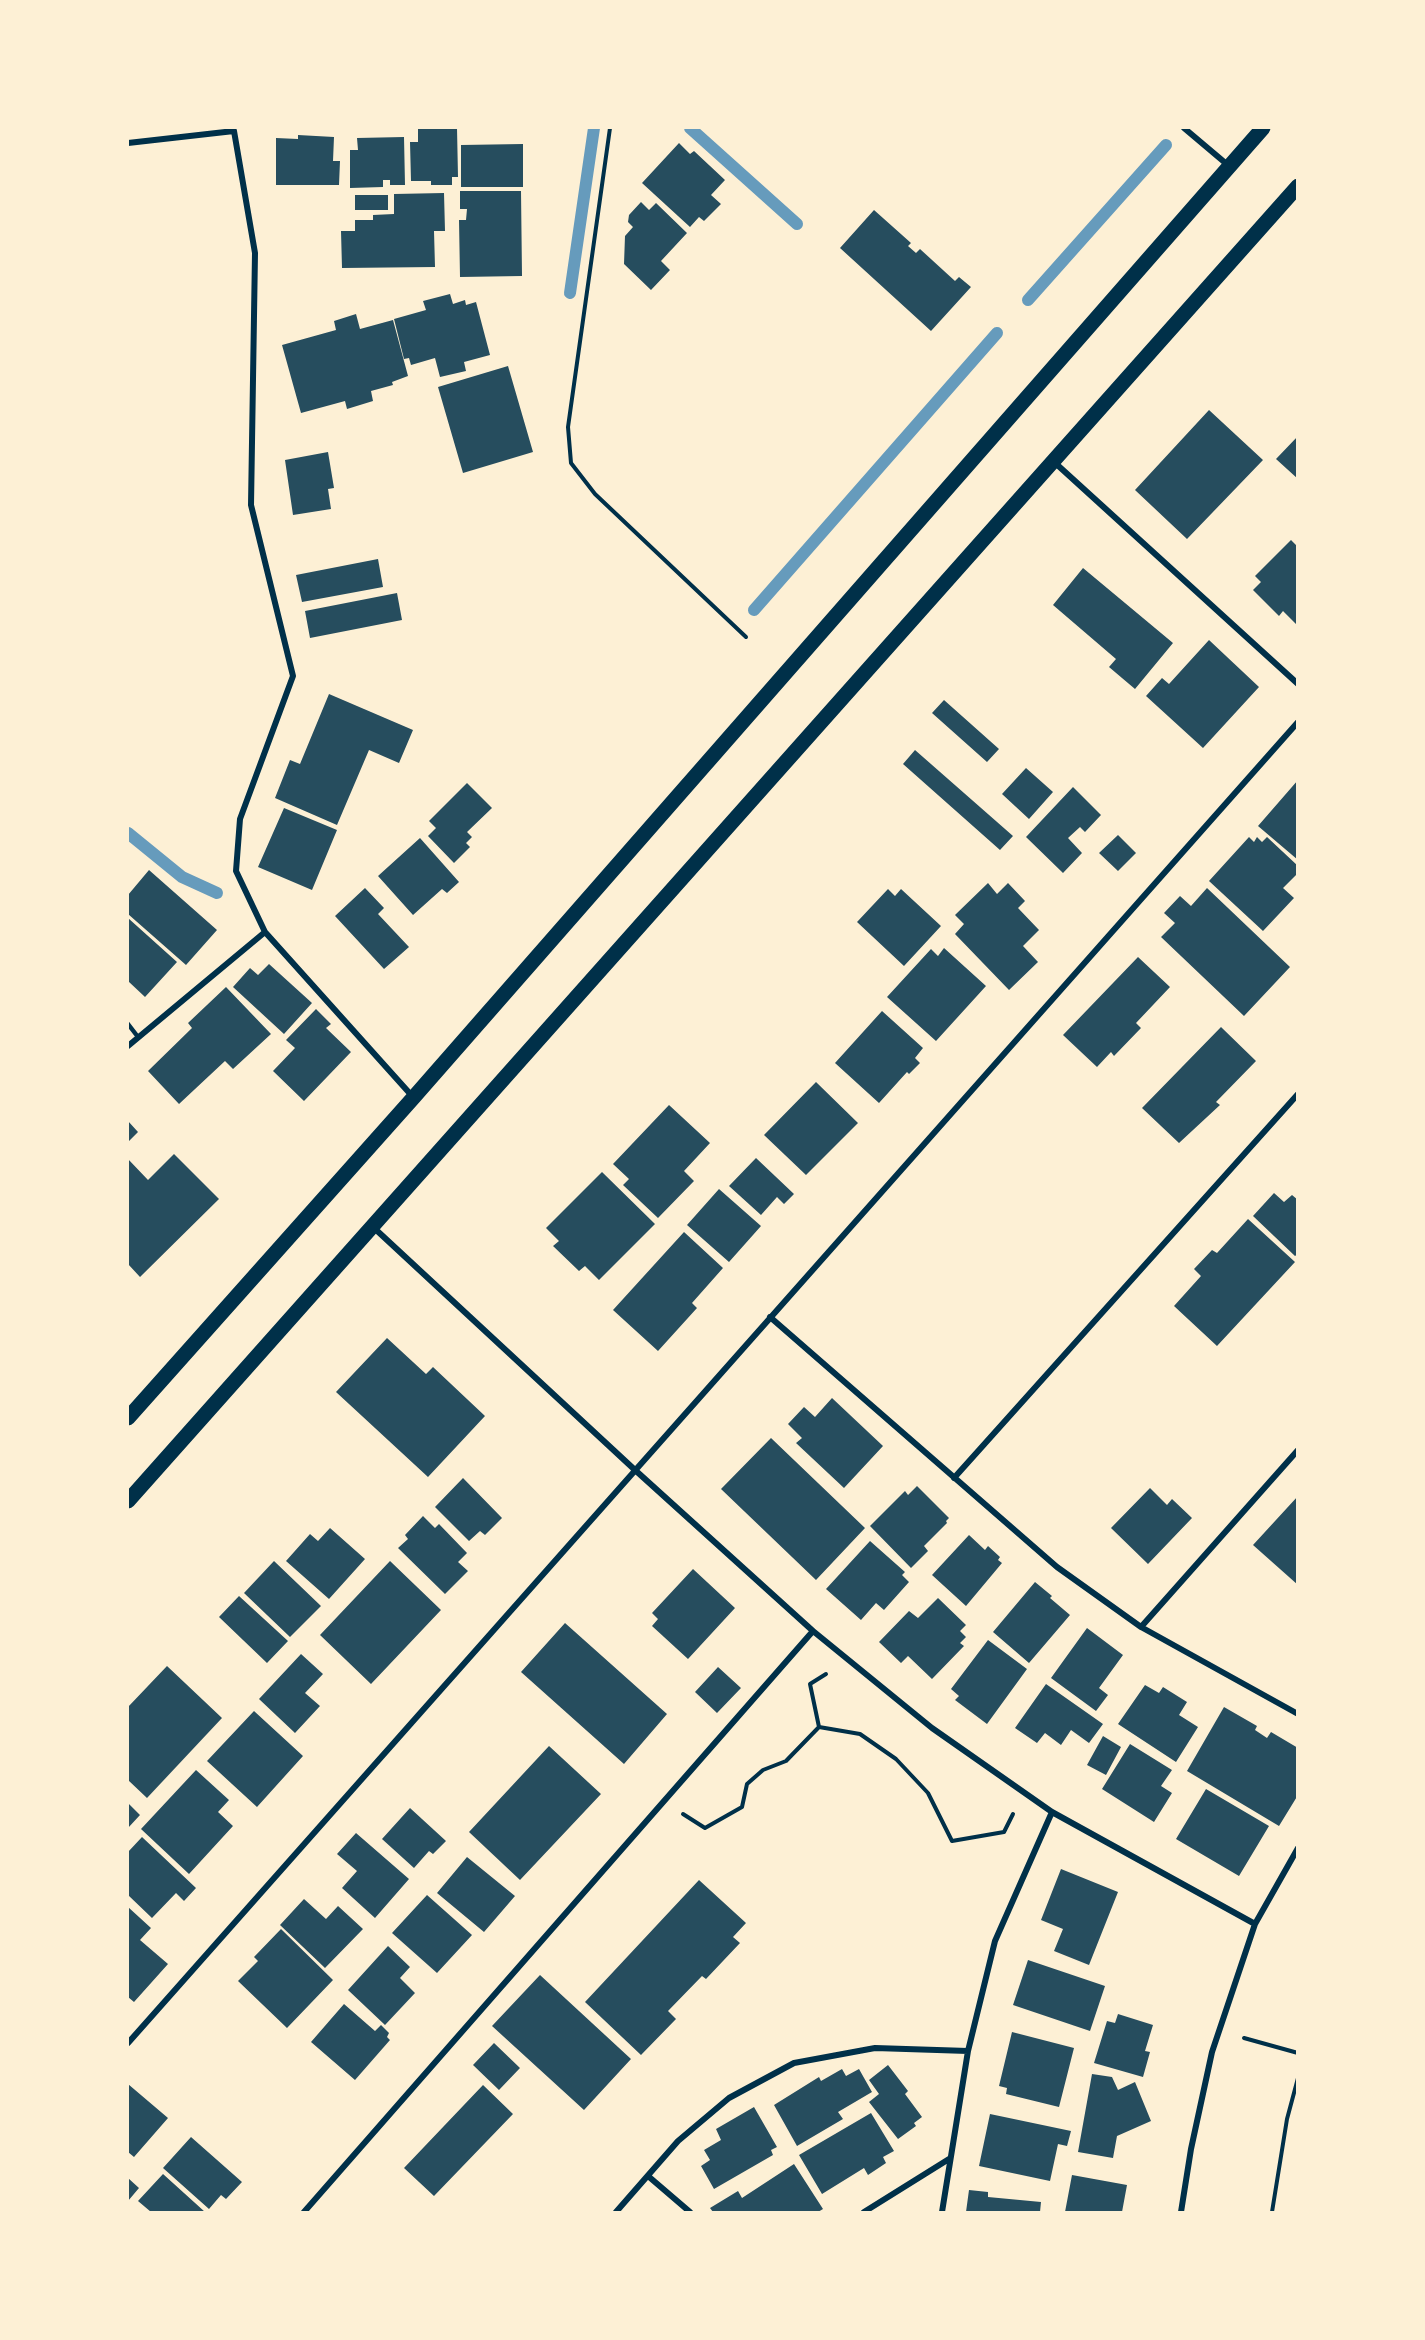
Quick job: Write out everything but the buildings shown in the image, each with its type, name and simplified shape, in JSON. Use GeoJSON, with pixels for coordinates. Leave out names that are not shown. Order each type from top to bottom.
{"type":"FeatureCollection","features":[{"type":"Feature","properties":{"kind":"main road"},"geometry":{"type":"LineString","coordinates":[[128,1418],[414,1097],[1263,128]]}},
{"type":"Feature","properties":{"kind":"main road"},"geometry":{"type":"LineString","coordinates":[[128,1501],[1298,186]]}},
{"type":"Feature","properties":{"kind":"street"},"geometry":{"type":"LineString","coordinates":[[1184,128],[1229,166]]}},
{"type":"Feature","properties":{"kind":"street"},"geometry":{"type":"LineString","coordinates":[[128,143],[234,129],[255,253],[251,505],[293,676],[240,819],[236,871],[265,932],[414,1097]]}},
{"type":"Feature","properties":{"kind":"street"},"geometry":{"type":"LineString","coordinates":[[1053,461],[1298,684]]}},
{"type":"Feature","properties":{"kind":"street"},"geometry":{"type":"LineString","coordinates":[[128,2043],[1298,722]]}},
{"type":"Feature","properties":{"kind":"street"},"geometry":{"type":"LineString","coordinates":[[128,1046],[265,932]]}},
{"type":"Feature","properties":{"kind":"street"},"geometry":{"type":"LineString","coordinates":[[954,1478],[1298,1094]]}},
{"type":"Feature","properties":{"kind":"street"},"geometry":{"type":"LineString","coordinates":[[373,1227],[813,1631],[932,1728],[1052,1812],[1255,1924]]}},
{"type":"Feature","properties":{"kind":"street"},"geometry":{"type":"LineString","coordinates":[[770,1317],[1057,1568],[1141,1627],[1298,1714]]}},
{"type":"Feature","properties":{"kind":"street"},"geometry":{"type":"LineString","coordinates":[[1141,1627],[1298,1450]]}},
{"type":"Feature","properties":{"kind":"street"},"geometry":{"type":"LineString","coordinates":[[304,2212],[813,1631]]}},
{"type":"Feature","properties":{"kind":"street"},"geometry":{"type":"LineString","coordinates":[[942,2212],[968,2051],[995,1941],[1052,1812]]}},
{"type":"Feature","properties":{"kind":"street"},"geometry":{"type":"LineString","coordinates":[[1181,2212],[1191,2149],[1212,2052],[1255,1924],[1298,1848]]}},
{"type":"Feature","properties":{"kind":"street"},"geometry":{"type":"LineString","coordinates":[[616,2212],[678,2141],[729,2098],[794,2063],[875,2048],[968,2051]]}},
{"type":"Feature","properties":{"kind":"street"},"geometry":{"type":"LineString","coordinates":[[864,2212],[949,2159]]}},
{"type":"Feature","properties":{"kind":"street"},"geometry":{"type":"LineString","coordinates":[[648,2176],[690,2212]]}},
{"type":"Feature","properties":{"kind":"lane"},"geometry":{"type":"LineString","coordinates":[[128,1024],[138,1037]]}},
{"type":"Feature","properties":{"kind":"path"},"geometry":{"type":"LineString","coordinates":[[609,128],[568,427],[571,463],[596,494],[746,637]]}},
{"type":"Feature","properties":{"kind":"path"},"geometry":{"type":"LineString","coordinates":[[819,1727],[810,1684],[826,1674]]}},
{"type":"Feature","properties":{"kind":"path"},"geometry":{"type":"LineString","coordinates":[[664,1800],[705,1828],[742,1807],[747,1784],[762,1770],[786,1761],[819,1727]]}},
{"type":"Feature","properties":{"kind":"path"},"geometry":{"type":"LineString","coordinates":[[819,1727],[860,1734],[896,1759],[928,1793],[951,1841],[1004,1832],[1013,1814]]}},
{"type":"Feature","properties":{"kind":"path"},"geometry":{"type":"LineString","coordinates":[[1219,2031],[1298,2053]]}},
{"type":"Feature","properties":{"kind":"path"},"geometry":{"type":"LineString","coordinates":[[1272,2212],[1285,2130],[1298,2078]]}},
{"type":"Feature","properties":{"kind":"waterway"},"geometry":{"type":"LineString","coordinates":[[570,293],[594,128]]}},
{"type":"Feature","properties":{"kind":"waterway"},"geometry":{"type":"LineString","coordinates":[[690,128],[797,224]]}},
{"type":"Feature","properties":{"kind":"waterway"},"geometry":{"type":"LineString","coordinates":[[1028,300],[1166,145]]}},
{"type":"Feature","properties":{"kind":"waterway"},"geometry":{"type":"LineString","coordinates":[[754,610],[997,333]]}},
{"type":"Feature","properties":{"kind":"waterway"},"geometry":{"type":"LineString","coordinates":[[128,833],[182,877],[217,893]]}}]}
